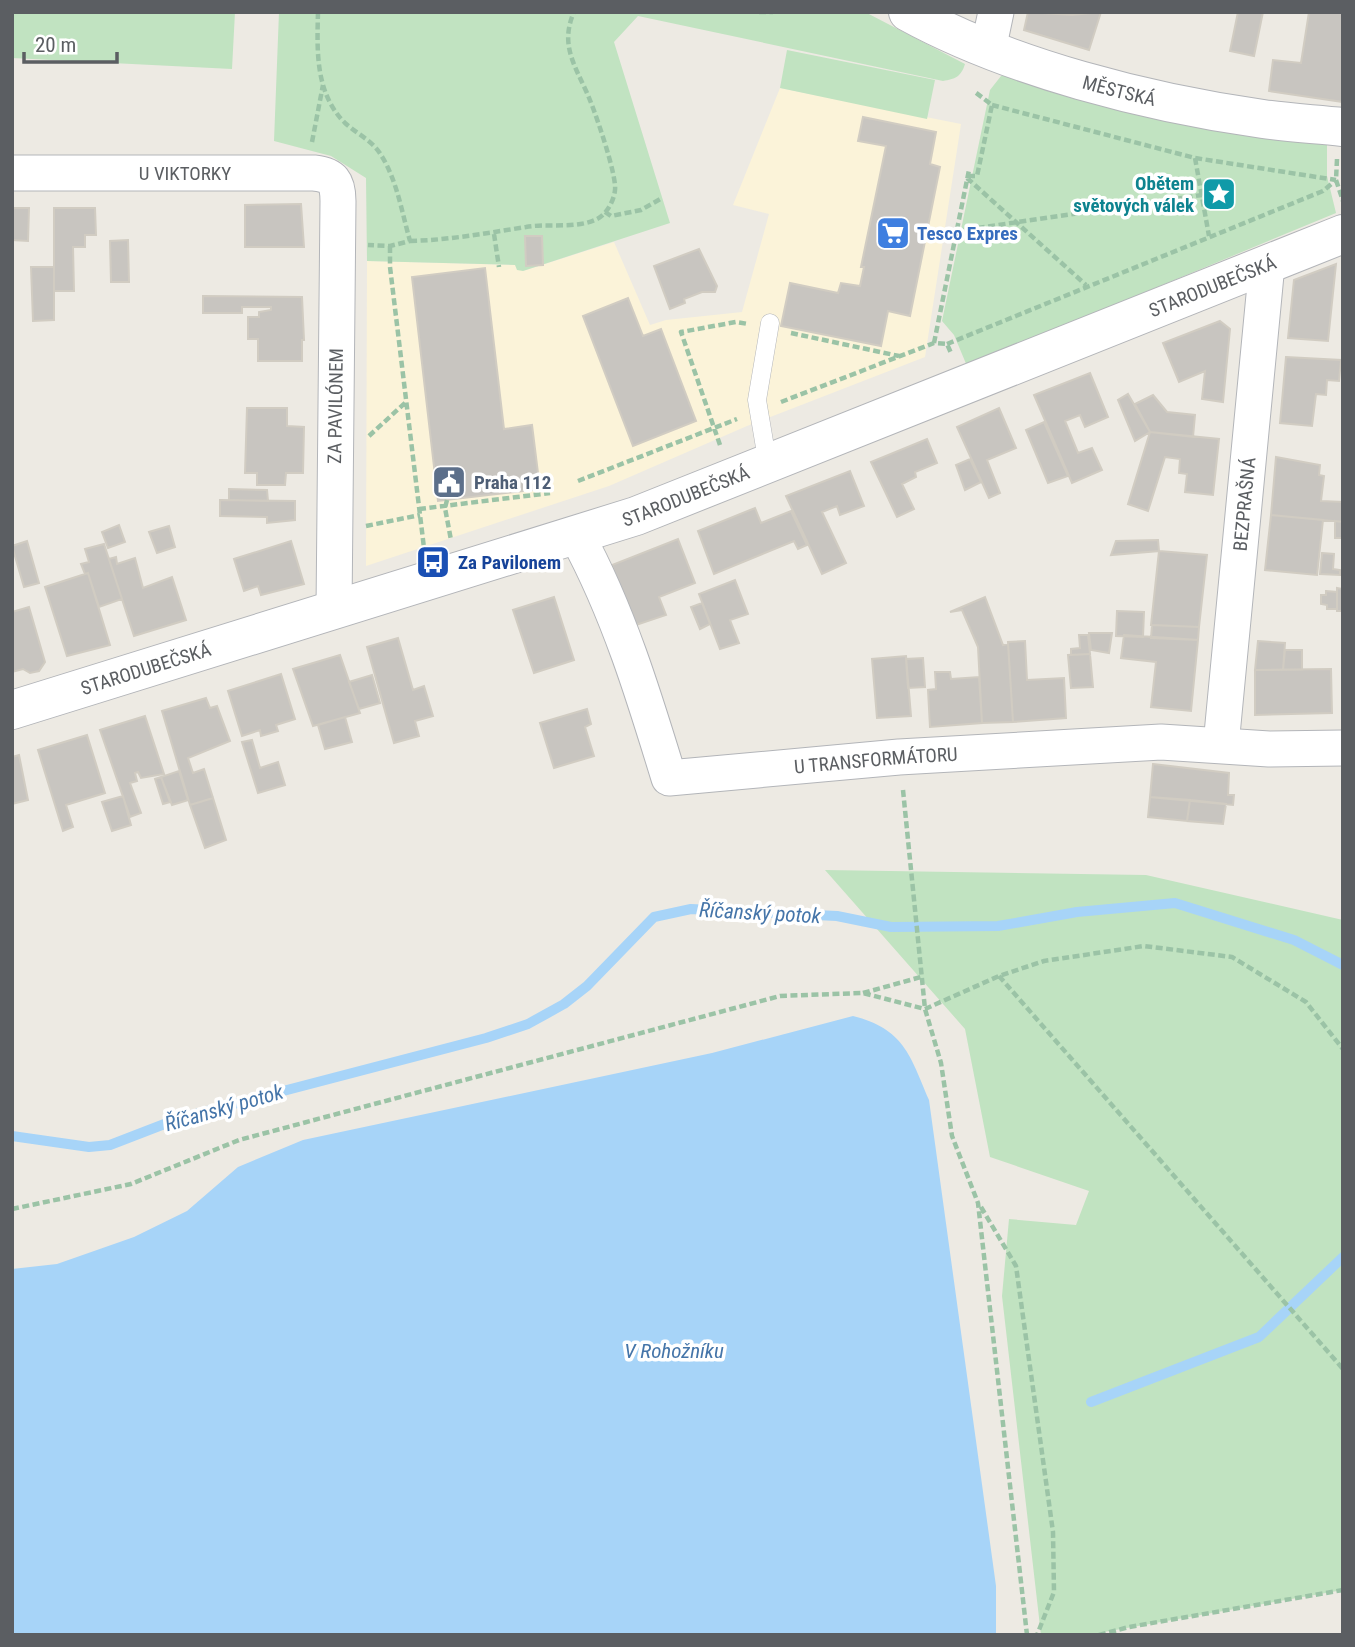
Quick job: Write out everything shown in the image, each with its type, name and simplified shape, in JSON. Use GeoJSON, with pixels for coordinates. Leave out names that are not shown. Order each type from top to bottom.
{"type":"FeatureCollection","features":[{"type":"Feature","properties":{"kind":"street","name":"MĚSTSKÁ"},"geometry":{"type":"LineString","coordinates":[[908,12],[988,50],[1081,80],[1264,120],[1341,127]]}},
{"type":"Feature","properties":{"kind":"street"},"geometry":{"type":"LineString","coordinates":[[988,50],[996,12]]}},
{"type":"Feature","properties":{"kind":"street","name":"U VIKTORKY"},"geometry":{"type":"LineString","coordinates":[[12,173],[314,173]]}},
{"type":"Feature","properties":{"kind":"street","name":"ZA PAVILÓNEM"},"geometry":{"type":"LineString","coordinates":[[314,173],[332,178],[337,183],[338,201],[334,610]]}},
{"type":"Feature","properties":{"kind":"street","name":"STARODUBEČSKÁ"},"geometry":{"type":"LineString","coordinates":[[12,710],[577,536],[768,465],[1343,234]]}},
{"type":"Feature","properties":{"kind":"street","name":"BEZPRAŠNÁ"},"geometry":{"type":"LineString","coordinates":[[1221,745],[1266,264]]}},
{"type":"Feature","properties":{"kind":"street","name":"U TRANSFORMÁTORU"},"geometry":{"type":"LineString","coordinates":[[577,536],[594,567],[669,778],[899,757],[1161,741],[1343,748]]}},
{"type":"Feature","properties":{"kind":"lane"},"geometry":{"type":"LineString","coordinates":[[768,465],[757,400],[769,326]]}},
{"type":"Feature","properties":{"kind":"path"},"geometry":{"type":"LineString","coordinates":[[318,12],[316,56],[323,84],[342,120],[380,153],[393,182],[410,241]]}},
{"type":"Feature","properties":{"kind":"path"},"geometry":{"type":"LineString","coordinates":[[338,245],[390,246],[410,241],[494,234],[527,226],[582,223],[595,220],[605,212],[613,197],[615,183],[590,102],[570,62],[567,39],[573,12]]}},
{"type":"Feature","properties":{"kind":"path"},"geometry":{"type":"LineString","coordinates":[[759,12],[773,12]]}},
{"type":"Feature","properties":{"kind":"path"},"geometry":{"type":"LineString","coordinates":[[314,173],[310,155],[323,84]]}},
{"type":"Feature","properties":{"kind":"path"},"geometry":{"type":"LineString","coordinates":[[975,92],[992,105],[1195,158],[1336,180]]}},
{"type":"Feature","properties":{"kind":"path"},"geometry":{"type":"LineString","coordinates":[[968,175],[977,176],[992,105]]}},
{"type":"Feature","properties":{"kind":"path"},"geometry":{"type":"LineString","coordinates":[[1341,127],[1336,180],[1343,202]]}},
{"type":"Feature","properties":{"kind":"path"},"geometry":{"type":"LineString","coordinates":[[1195,158],[1209,236]]}},
{"type":"Feature","properties":{"kind":"path"},"geometry":{"type":"LineString","coordinates":[[968,175],[1015,222],[1086,285]]}},
{"type":"Feature","properties":{"kind":"path"},"geometry":{"type":"LineString","coordinates":[[770,406],[934,343],[968,175]]}},
{"type":"Feature","properties":{"kind":"path"},"geometry":{"type":"LineString","coordinates":[[947,344],[1086,285],[1323,191],[1336,180]]}},
{"type":"Feature","properties":{"kind":"path"},"geometry":{"type":"LineString","coordinates":[[957,231],[1202,195]]}},
{"type":"Feature","properties":{"kind":"path"},"geometry":{"type":"LineString","coordinates":[[605,212],[611,216],[641,210],[662,198]]}},
{"type":"Feature","properties":{"kind":"path"},"geometry":{"type":"LineString","coordinates":[[494,234],[499,267]]}},
{"type":"Feature","properties":{"kind":"path"},"geometry":{"type":"LineString","coordinates":[[390,246],[425,559]]}},
{"type":"Feature","properties":{"kind":"path"},"geometry":{"type":"LineString","coordinates":[[732,478],[681,332],[736,322],[769,326],[899,356]]}},
{"type":"Feature","properties":{"kind":"path"},"geometry":{"type":"LineString","coordinates":[[361,443],[406,402]]}},
{"type":"Feature","properties":{"kind":"path"},"geometry":{"type":"LineString","coordinates":[[578,481],[744,416]]}},
{"type":"Feature","properties":{"kind":"path"},"geometry":{"type":"LineString","coordinates":[[360,527],[420,512],[550,493]]}},
{"type":"Feature","properties":{"kind":"path"},"geometry":{"type":"LineString","coordinates":[[447,500],[445,508],[452,548]]}},
{"type":"Feature","properties":{"kind":"path"},"geometry":{"type":"LineString","coordinates":[[899,757],[925,1009],[941,1063],[952,1136],[978,1203],[1016,1266],[1053,1532],[1054,1592],[1037,1635]]}},
{"type":"Feature","properties":{"kind":"path"},"geometry":{"type":"LineString","coordinates":[[863,993],[925,1009],[999,976],[1044,961],[1144,946],[1232,957],[1306,1002],[1343,1049]]}},
{"type":"Feature","properties":{"kind":"path"},"geometry":{"type":"LineString","coordinates":[[12,1209],[131,1184],[239,1140],[780,996],[863,993],[921,976]]}},
{"type":"Feature","properties":{"kind":"path"},"geometry":{"type":"LineString","coordinates":[[999,976],[1343,1369]]}},
{"type":"Feature","properties":{"kind":"path"},"geometry":{"type":"LineString","coordinates":[[978,1203],[1027,1635]]}},
{"type":"Feature","properties":{"kind":"path"},"geometry":{"type":"LineString","coordinates":[[1099,1635],[1343,1590]]}},
{"type":"Feature","properties":{"kind":"shaded area"},"geometry":{"type":"Polygon","coordinates":[[[780,88],[961,124],[925,357],[747,426],[609,486],[366,566],[367,261],[516,265],[523,271],[614,242],[650,325],[666,320],[742,312],[769,214],[733,205],[780,88]]]}},
{"type":"Feature","properties":{"kind":"green space"},"geometry":{"type":"Polygon","coordinates":[[[12,12],[235,12],[232,69],[12,58],[12,12]]]}},
{"type":"Feature","properties":{"kind":"green space"},"geometry":{"type":"Polygon","coordinates":[[[279,12],[865,12],[965,64],[957,77],[943,81],[638,16],[614,42],[670,223],[523,271],[517,270],[515,265],[367,261],[366,178],[331,156],[274,141],[279,12]]]}},
{"type":"Feature","properties":{"kind":"green space"},"geometry":{"type":"Polygon","coordinates":[[[787,50],[935,80],[927,119],[780,88],[787,50]]]}},
{"type":"Feature","properties":{"kind":"green space"},"geometry":{"type":"Polygon","coordinates":[[[1010,73],[1327,141],[1327,176],[1336,213],[967,366],[954,335],[942,321],[990,90],[1001,76],[1010,73]]]}},
{"type":"Feature","properties":{"kind":"green space"},"geometry":{"type":"Polygon","coordinates":[[[825,870],[1146,875],[1343,920],[1343,1590],[1087,1635],[1041,1635],[1002,1296],[1009,1219],[1076,1225],[1089,1191],[990,1157],[965,1029],[825,870]]]}},
{"type":"Feature","properties":{"kind":"water","name":"V Rohožníku"},"geometry":{"type":"Polygon","coordinates":[[[853,1016],[870,1021],[894,1036],[910,1057],[929,1100],[996,1586],[996,1635],[12,1635],[12,1269],[57,1264],[134,1237],[187,1211],[238,1167],[303,1140],[712,1053],[853,1016]]]}},
{"type":"Feature","properties":{"kind":"building"},"geometry":{"type":"Polygon","coordinates":[[[1028,12],[1072,15],[1101,12],[1089,50],[1024,30],[1028,12]]]}},
{"type":"Feature","properties":{"kind":"building"},"geometry":{"type":"Polygon","coordinates":[[[1238,12],[1263,12],[1254,56],[1230,51],[1238,12]]]}},
{"type":"Feature","properties":{"kind":"building"},"geometry":{"type":"Polygon","coordinates":[[[1309,12],[1343,12],[1343,102],[1269,91],[1273,60],[1301,63],[1309,12]]]}},
{"type":"Feature","properties":{"kind":"building"},"geometry":{"type":"Polygon","coordinates":[[[863,117],[936,132],[930,164],[940,167],[910,316],[888,311],[881,346],[781,326],[790,283],[838,293],[841,283],[860,286],[864,267],[861,267],[886,146],[858,141],[863,117]]]}},
{"type":"Feature","properties":{"kind":"building"},"geometry":{"type":"Polygon","coordinates":[[[301,204],[304,247],[245,247],[245,205],[301,204]]]}},
{"type":"Feature","properties":{"kind":"building"},"geometry":{"type":"Polygon","coordinates":[[[12,208],[29,208],[28,241],[12,240],[12,208]]]}},
{"type":"Feature","properties":{"kind":"building"},"geometry":{"type":"Polygon","coordinates":[[[54,208],[95,208],[96,235],[85,235],[85,247],[73,247],[74,291],[54,291],[54,208]]]}},
{"type":"Feature","properties":{"kind":"building"},"geometry":{"type":"Polygon","coordinates":[[[525,236],[542,236],[543,265],[526,266],[525,236]]]}},
{"type":"Feature","properties":{"kind":"building"},"geometry":{"type":"Polygon","coordinates":[[[128,240],[129,282],[111,282],[110,241],[128,240]]]}},
{"type":"Feature","properties":{"kind":"building"},"geometry":{"type":"Polygon","coordinates":[[[699,249],[717,286],[715,292],[702,292],[684,299],[685,303],[670,309],[654,266],[699,249]]]}},
{"type":"Feature","properties":{"kind":"building"},"geometry":{"type":"Polygon","coordinates":[[[1336,264],[1328,341],[1288,338],[1294,280],[1336,264]]]}},
{"type":"Feature","properties":{"kind":"building"},"geometry":{"type":"Polygon","coordinates":[[[31,267],[54,267],[54,320],[33,321],[31,267]]]}},
{"type":"Feature","properties":{"kind":"building"},"geometry":{"type":"Polygon","coordinates":[[[485,268],[504,429],[532,425],[540,489],[438,501],[412,277],[485,268]]]}},
{"type":"Feature","properties":{"kind":"building"},"geometry":{"type":"Polygon","coordinates":[[[203,296],[302,297],[302,361],[258,361],[258,339],[248,339],[248,317],[259,317],[259,312],[271,310],[271,307],[242,307],[242,313],[203,313],[203,296]]]}},
{"type":"Feature","properties":{"kind":"building"},"geometry":{"type":"Polygon","coordinates":[[[628,298],[643,336],[661,329],[696,421],[633,446],[583,316],[628,298]]]}},
{"type":"Feature","properties":{"kind":"building"},"geometry":{"type":"Polygon","coordinates":[[[1220,321],[1230,329],[1223,402],[1202,399],[1205,371],[1179,382],[1163,343],[1220,321]]]}},
{"type":"Feature","properties":{"kind":"building"},"geometry":{"type":"Polygon","coordinates":[[[1286,357],[1341,360],[1339,381],[1327,380],[1326,395],[1316,394],[1312,426],[1280,423],[1286,357]]]}},
{"type":"Feature","properties":{"kind":"building"},"geometry":{"type":"Polygon","coordinates":[[[1090,373],[1108,417],[1085,427],[1080,415],[1065,421],[1078,453],[1092,448],[1102,470],[1072,483],[1034,395],[1090,373]]]}},
{"type":"Feature","properties":{"kind":"building"},"geometry":{"type":"Polygon","coordinates":[[[1128,394],[1150,432],[1135,441],[1118,400],[1128,394]]]}},
{"type":"Feature","properties":{"kind":"building"},"geometry":{"type":"Polygon","coordinates":[[[1153,395],[1167,412],[1195,415],[1193,437],[1150,432],[1135,404],[1153,395]]]}},
{"type":"Feature","properties":{"kind":"building"},"geometry":{"type":"Polygon","coordinates":[[[247,408],[287,408],[287,426],[304,427],[303,473],[286,473],[285,485],[257,485],[257,473],[245,473],[247,408]]]}},
{"type":"Feature","properties":{"kind":"building"},"geometry":{"type":"Polygon","coordinates":[[[999,408],[1016,448],[987,460],[1000,493],[989,498],[957,427],[999,408]]]}},
{"type":"Feature","properties":{"kind":"building"},"geometry":{"type":"Polygon","coordinates":[[[1044,422],[1068,476],[1048,483],[1026,430],[1044,422]]]}},
{"type":"Feature","properties":{"kind":"building"},"geometry":{"type":"Polygon","coordinates":[[[1150,432],[1219,439],[1213,495],[1185,492],[1187,474],[1179,473],[1180,459],[1165,457],[1148,511],[1128,504],[1150,432]]]}},
{"type":"Feature","properties":{"kind":"building"},"geometry":{"type":"Polygon","coordinates":[[[927,439],[937,463],[915,472],[916,477],[902,484],[914,509],[897,517],[871,462],[927,439]]]}},
{"type":"Feature","properties":{"kind":"building"},"geometry":{"type":"Polygon","coordinates":[[[1276,457],[1320,465],[1319,475],[1324,476],[1321,501],[1343,502],[1343,522],[1271,515],[1276,457]]]}},
{"type":"Feature","properties":{"kind":"building"},"geometry":{"type":"Polygon","coordinates":[[[970,459],[981,482],[965,490],[956,465],[970,459]]]}},
{"type":"Feature","properties":{"kind":"building"},"geometry":{"type":"Polygon","coordinates":[[[850,471],[864,506],[840,515],[837,506],[822,512],[846,563],[822,574],[786,496],[850,471]]]}},
{"type":"Feature","properties":{"kind":"building"},"geometry":{"type":"Polygon","coordinates":[[[229,489],[267,490],[268,501],[229,500],[229,489]]]}},
{"type":"Feature","properties":{"kind":"building"},"geometry":{"type":"Polygon","coordinates":[[[220,500],[295,501],[295,520],[267,523],[267,517],[220,516],[220,500]]]}},
{"type":"Feature","properties":{"kind":"building"},"geometry":{"type":"Polygon","coordinates":[[[755,508],[761,523],[791,511],[807,545],[798,549],[794,541],[714,574],[698,531],[755,508]]]}},
{"type":"Feature","properties":{"kind":"building"},"geometry":{"type":"Polygon","coordinates":[[[1271,515],[1323,520],[1317,575],[1265,570],[1271,515]]]}},
{"type":"Feature","properties":{"kind":"building"},"geometry":{"type":"Polygon","coordinates":[[[1335,521],[1343,522],[1343,538],[1335,538],[1335,521]]]}},
{"type":"Feature","properties":{"kind":"building"},"geometry":{"type":"Polygon","coordinates":[[[119,525],[125,542],[108,548],[102,532],[119,525]]]}},
{"type":"Feature","properties":{"kind":"building"},"geometry":{"type":"Polygon","coordinates":[[[169,526],[175,547],[157,553],[149,532],[169,526]]]}},
{"type":"Feature","properties":{"kind":"building"},"geometry":{"type":"Polygon","coordinates":[[[678,539],[695,583],[659,597],[666,615],[633,626],[612,565],[678,539]]]}},
{"type":"Feature","properties":{"kind":"building"},"geometry":{"type":"Polygon","coordinates":[[[1158,540],[1159,551],[1111,555],[1116,541],[1158,540]]]}},
{"type":"Feature","properties":{"kind":"building"},"geometry":{"type":"Polygon","coordinates":[[[27,541],[39,583],[24,587],[12,546],[27,541]]]}},
{"type":"Feature","properties":{"kind":"building"},"geometry":{"type":"Polygon","coordinates":[[[291,541],[304,584],[261,595],[258,586],[244,591],[234,559],[291,541]]]}},
{"type":"Feature","properties":{"kind":"building"},"geometry":{"type":"Polygon","coordinates":[[[104,544],[122,599],[99,607],[88,573],[85,574],[81,564],[89,562],[85,549],[104,544]]]}},
{"type":"Feature","properties":{"kind":"building"},"geometry":{"type":"Polygon","coordinates":[[[1159,551],[1207,555],[1199,627],[1151,625],[1159,551]]]}},
{"type":"Feature","properties":{"kind":"building"},"geometry":{"type":"Polygon","coordinates":[[[1322,553],[1334,554],[1333,569],[1340,570],[1340,575],[1320,574],[1322,553]]]}},
{"type":"Feature","properties":{"kind":"building"},"geometry":{"type":"Polygon","coordinates":[[[116,557],[117,564],[135,558],[143,588],[172,577],[186,620],[134,636],[109,559],[116,557]]]}},
{"type":"Feature","properties":{"kind":"building"},"geometry":{"type":"Polygon","coordinates":[[[88,573],[110,645],[67,656],[45,587],[88,573]]]}},
{"type":"Feature","properties":{"kind":"building"},"geometry":{"type":"Polygon","coordinates":[[[735,580],[748,614],[730,620],[739,643],[720,649],[699,594],[735,580]]]}},
{"type":"Feature","properties":{"kind":"building"},"geometry":{"type":"Polygon","coordinates":[[[1337,588],[1343,589],[1343,611],[1337,611],[1337,588]]]}},
{"type":"Feature","properties":{"kind":"building"},"geometry":{"type":"Polygon","coordinates":[[[1326,591],[1337,592],[1337,609],[1327,609],[1327,605],[1321,604],[1321,595],[1326,595],[1326,591]]]}},
{"type":"Feature","properties":{"kind":"building"},"geometry":{"type":"Polygon","coordinates":[[[554,597],[574,660],[534,673],[513,610],[554,597]]]}},
{"type":"Feature","properties":{"kind":"building"},"geometry":{"type":"Polygon","coordinates":[[[985,597],[1003,645],[1008,644],[1013,722],[982,723],[978,647],[962,610],[950,612],[985,597]]]}},
{"type":"Feature","properties":{"kind":"building"},"geometry":{"type":"Polygon","coordinates":[[[702,603],[710,624],[700,629],[691,607],[702,603]]]}},
{"type":"Feature","properties":{"kind":"building"},"geometry":{"type":"Polygon","coordinates":[[[29,607],[45,662],[39,671],[30,673],[23,669],[12,672],[12,612],[29,607]]]}},
{"type":"Feature","properties":{"kind":"building"},"geometry":{"type":"Polygon","coordinates":[[[1117,611],[1144,612],[1143,637],[1116,636],[1117,611]]]}},
{"type":"Feature","properties":{"kind":"building"},"geometry":{"type":"Polygon","coordinates":[[[1152,625],[1199,627],[1198,640],[1151,638],[1152,625]]]}},
{"type":"Feature","properties":{"kind":"building"},"geometry":{"type":"Polygon","coordinates":[[[1089,633],[1112,633],[1109,653],[1091,650],[1089,633]]]}},
{"type":"Feature","properties":{"kind":"building"},"geometry":{"type":"Polygon","coordinates":[[[1079,635],[1088,635],[1090,654],[1071,655],[1071,649],[1080,648],[1079,635]]]}},
{"type":"Feature","properties":{"kind":"building"},"geometry":{"type":"Polygon","coordinates":[[[1124,635],[1198,640],[1191,711],[1151,707],[1156,662],[1121,658],[1124,635]]]}},
{"type":"Feature","properties":{"kind":"building"},"geometry":{"type":"Polygon","coordinates":[[[398,638],[413,690],[424,686],[433,716],[415,721],[419,736],[394,743],[367,647],[398,638]]]}},
{"type":"Feature","properties":{"kind":"building"},"geometry":{"type":"Polygon","coordinates":[[[1025,641],[1027,680],[1064,678],[1066,718],[1013,722],[1008,642],[1025,641]]]}},
{"type":"Feature","properties":{"kind":"building"},"geometry":{"type":"Polygon","coordinates":[[[1258,641],[1285,643],[1283,670],[1255,670],[1258,641]]]}},
{"type":"Feature","properties":{"kind":"building"},"geometry":{"type":"Polygon","coordinates":[[[1285,650],[1302,650],[1302,670],[1283,670],[1285,650]]]}},
{"type":"Feature","properties":{"kind":"building"},"geometry":{"type":"Polygon","coordinates":[[[1090,654],[1093,687],[1071,688],[1068,655],[1090,654]]]}},
{"type":"Feature","properties":{"kind":"building"},"geometry":{"type":"Polygon","coordinates":[[[340,655],[360,713],[313,726],[293,669],[340,655]]]}},
{"type":"Feature","properties":{"kind":"building"},"geometry":{"type":"Polygon","coordinates":[[[906,656],[911,716],[877,718],[872,659],[906,656]]]}},
{"type":"Feature","properties":{"kind":"building"},"geometry":{"type":"Polygon","coordinates":[[[923,658],[925,687],[908,688],[906,659],[923,658]]]}},
{"type":"Feature","properties":{"kind":"building"},"geometry":{"type":"Polygon","coordinates":[[[1331,669],[1332,713],[1255,715],[1255,670],[1331,669]]]}},
{"type":"Feature","properties":{"kind":"building"},"geometry":{"type":"Polygon","coordinates":[[[935,672],[950,672],[951,679],[979,677],[982,723],[930,727],[928,690],[936,689],[935,672]]]}},
{"type":"Feature","properties":{"kind":"building"},"geometry":{"type":"Polygon","coordinates":[[[281,674],[295,719],[276,725],[278,731],[261,736],[260,730],[242,736],[228,691],[281,674]]]}},
{"type":"Feature","properties":{"kind":"building"},"geometry":{"type":"Polygon","coordinates":[[[372,675],[380,703],[359,709],[349,682],[372,675]]]}},
{"type":"Feature","properties":{"kind":"building"},"geometry":{"type":"Polygon","coordinates":[[[206,698],[210,708],[217,706],[230,741],[188,758],[193,773],[204,769],[213,798],[190,805],[162,711],[206,698]]]}},
{"type":"Feature","properties":{"kind":"building"},"geometry":{"type":"Polygon","coordinates":[[[587,709],[591,724],[585,727],[594,756],[554,768],[540,723],[587,709]]]}},
{"type":"Feature","properties":{"kind":"building"},"geometry":{"type":"Polygon","coordinates":[[[145,716],[164,774],[141,778],[138,772],[135,773],[137,781],[130,783],[141,813],[130,817],[100,730],[145,716]]]}},
{"type":"Feature","properties":{"kind":"building"},"geometry":{"type":"Polygon","coordinates":[[[345,717],[352,742],[325,749],[318,725],[345,717]]]}},
{"type":"Feature","properties":{"kind":"building"},"geometry":{"type":"Polygon","coordinates":[[[87,735],[105,793],[66,805],[73,827],[63,831],[38,750],[87,735]]]}},
{"type":"Feature","properties":{"kind":"building"},"geometry":{"type":"Polygon","coordinates":[[[252,740],[260,768],[278,762],[285,785],[258,793],[242,742],[252,740]]]}},
{"type":"Feature","properties":{"kind":"building"},"geometry":{"type":"Polygon","coordinates":[[[19,755],[28,800],[12,804],[12,757],[19,755]]]}},
{"type":"Feature","properties":{"kind":"building"},"geometry":{"type":"Polygon","coordinates":[[[1153,764],[1229,773],[1228,795],[1234,795],[1233,805],[1150,797],[1153,764]]]}},
{"type":"Feature","properties":{"kind":"building"},"geometry":{"type":"Polygon","coordinates":[[[179,771],[188,800],[172,805],[161,777],[179,771]]]}},
{"type":"Feature","properties":{"kind":"building"},"geometry":{"type":"Polygon","coordinates":[[[161,777],[170,802],[163,804],[155,779],[161,777]]]}},
{"type":"Feature","properties":{"kind":"building"},"geometry":{"type":"Polygon","coordinates":[[[123,796],[131,825],[112,831],[102,802],[123,796]]]}},
{"type":"Feature","properties":{"kind":"building"},"geometry":{"type":"Polygon","coordinates":[[[1150,797],[1190,800],[1187,821],[1148,817],[1150,797]]]}},
{"type":"Feature","properties":{"kind":"building"},"geometry":{"type":"Polygon","coordinates":[[[213,798],[226,840],[205,848],[190,805],[213,798]]]}},
{"type":"Feature","properties":{"kind":"building"},"geometry":{"type":"Polygon","coordinates":[[[1190,800],[1226,804],[1223,824],[1187,821],[1190,800]]]}},
{"type":"Feature","properties":{"kind":"waterway","name":"Říčanský potok"},"geometry":{"type":"LineString","coordinates":[[12,1136],[89,1147],[110,1145],[180,1118],[486,1038],[528,1024],[564,1004],[587,986],[654,917],[691,909],[837,916],[891,927],[998,926],[1077,912],[1175,903],[1294,940],[1343,965]]}},
{"type":"Feature","properties":{"kind":"waterway"},"geometry":{"type":"LineString","coordinates":[[1091,1402],[1259,1337],[1343,1257]]}},
{"type":"Feature","properties":{"kind":"place","name":"Obětem světových válek"},"geometry":{"type":"Point","coordinates":[1219,194]}},
{"type":"Feature","properties":{"kind":"place","name":"Tesco Expres"},"geometry":{"type":"Point","coordinates":[893,233]}},
{"type":"Feature","properties":{"kind":"place","name":"Praha 112"},"geometry":{"type":"Point","coordinates":[449,482]}},
{"type":"Feature","properties":{"kind":"place","name":"Za Pavilonem"},"geometry":{"type":"Point","coordinates":[433,562]}}]}
